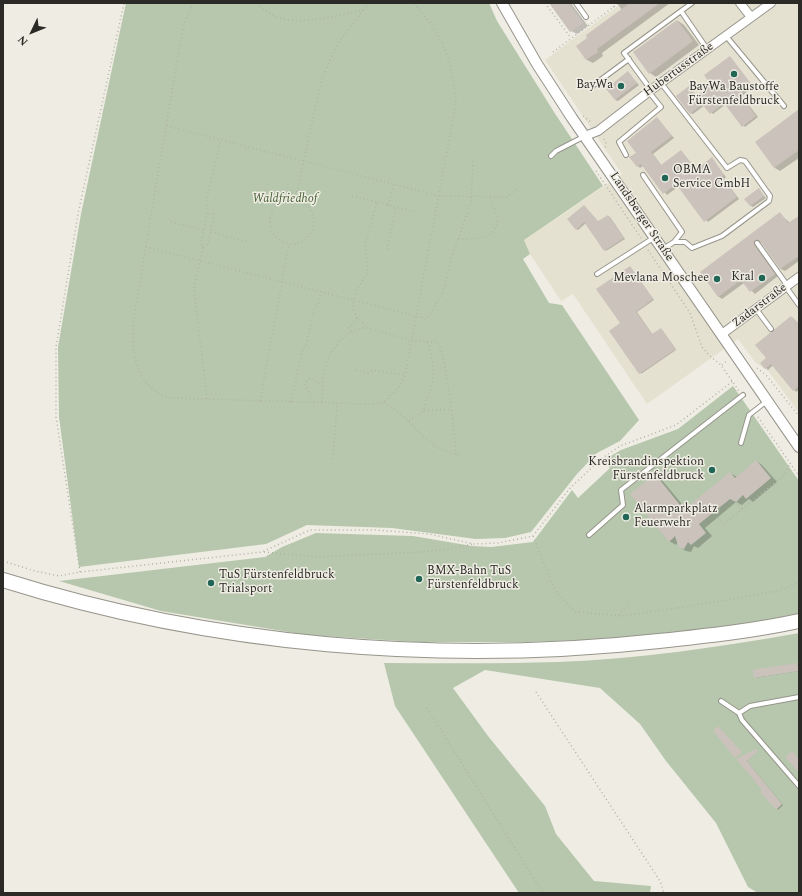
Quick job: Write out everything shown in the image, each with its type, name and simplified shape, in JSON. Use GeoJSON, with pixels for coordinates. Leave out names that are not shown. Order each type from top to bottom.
{"type":"FeatureCollection","features":[{"type":"Feature","properties":{"kind":"highway"},"geometry":{"type":"LineString","coordinates":[[3,580],[85,603],[162,620],[230,632],[325,644],[425,650],[502,652],[591,649],[690,638],[799,621]]}},
{"type":"Feature","properties":{"kind":"street","name":"Landsberger Straße"},"geometry":{"type":"LineString","coordinates":[[502,3],[537,64],[585,136],[799,447]]}},
{"type":"Feature","properties":{"kind":"street"},"geometry":{"type":"LineString","coordinates":[[740,3],[751,17]]}},
{"type":"Feature","properties":{"kind":"street","name":"Hubertusstraße"},"geometry":{"type":"LineString","coordinates":[[585,136],[598,131],[650,91],[771,3]]}},
{"type":"Feature","properties":{"kind":"street","name":"Zadarstraße"},"geometry":{"type":"LineString","coordinates":[[722,334],[799,277]]}},
{"type":"Feature","properties":{"kind":"lane"},"geometry":{"type":"LineString","coordinates":[[576,3],[586,17]]}},
{"type":"Feature","properties":{"kind":"lane"},"geometry":{"type":"LineString","coordinates":[[626,155],[619,142],[661,107],[624,53],[692,3]]}},
{"type":"Feature","properties":{"kind":"lane"},"geometry":{"type":"LineString","coordinates":[[681,12],[708,49]]}},
{"type":"Feature","properties":{"kind":"lane"},"geometry":{"type":"LineString","coordinates":[[726,36],[784,106]]}},
{"type":"Feature","properties":{"kind":"lane"},"geometry":{"type":"LineString","coordinates":[[591,87],[629,59]]}},
{"type":"Feature","properties":{"kind":"lane"},"geometry":{"type":"LineString","coordinates":[[661,83],[727,168],[740,160],[745,161],[770,196],[769,201],[722,236],[692,248],[685,242],[674,242]]}},
{"type":"Feature","properties":{"kind":"lane"},"geometry":{"type":"LineString","coordinates":[[551,156],[585,136]]}},
{"type":"Feature","properties":{"kind":"lane"},"geometry":{"type":"LineString","coordinates":[[643,175],[682,232],[674,242],[663,250]]}},
{"type":"Feature","properties":{"kind":"lane"},"geometry":{"type":"LineString","coordinates":[[597,274],[655,237]]}},
{"type":"Feature","properties":{"kind":"lane"},"geometry":{"type":"LineString","coordinates":[[757,242],[799,305]]}},
{"type":"Feature","properties":{"kind":"lane"},"geometry":{"type":"LineString","coordinates":[[756,309],[771,328]]}},
{"type":"Feature","properties":{"kind":"lane"},"geometry":{"type":"LineString","coordinates":[[589,535],[623,505],[621,490],[743,395]]}},
{"type":"Feature","properties":{"kind":"lane"},"geometry":{"type":"LineString","coordinates":[[741,443],[746,421],[753,410],[767,401]]}},
{"type":"Feature","properties":{"kind":"lane"},"geometry":{"type":"LineString","coordinates":[[739,713],[750,706],[799,697]]}},
{"type":"Feature","properties":{"kind":"lane"},"geometry":{"type":"LineString","coordinates":[[721,701],[739,713],[742,720],[799,786]]}},
{"type":"Feature","properties":{"kind":"path"},"geometry":{"type":"LineString","coordinates":[[80,572],[56,417],[56,346],[78,214],[124,3]]}},
{"type":"Feature","properties":{"kind":"path"},"geometry":{"type":"LineString","coordinates":[[193,3],[185,22],[179,48],[167,126],[145,247],[132,338],[133,353],[138,369],[148,384],[161,396],[171,398],[337,404],[369,404],[384,402],[400,386],[405,375],[412,340],[456,104],[455,81],[444,45],[413,3]]}},
{"type":"Feature","properties":{"kind":"path"},"geometry":{"type":"LineString","coordinates":[[257,3],[268,13],[291,20],[308,20],[363,10]]}},
{"type":"Feature","properties":{"kind":"path"},"geometry":{"type":"LineString","coordinates":[[295,200],[302,161],[321,82],[339,42],[368,3]]}},
{"type":"Feature","properties":{"kind":"path"},"geometry":{"type":"LineString","coordinates":[[545,3],[571,38]]}},
{"type":"Feature","properties":{"kind":"path"},"geometry":{"type":"LineString","coordinates":[[611,3],[614,7]]}},
{"type":"Feature","properties":{"kind":"path"},"geometry":{"type":"LineString","coordinates":[[553,52],[619,3]]}},
{"type":"Feature","properties":{"kind":"path"},"geometry":{"type":"LineString","coordinates":[[167,126],[439,196],[506,197],[519,188]]}},
{"type":"Feature","properties":{"kind":"path"},"geometry":{"type":"LineString","coordinates":[[207,399],[194,289],[203,247],[200,243],[206,214],[207,198],[222,140]]}},
{"type":"Feature","properties":{"kind":"path"},"geometry":{"type":"LineString","coordinates":[[145,247],[321,291],[423,319],[429,316],[443,292],[458,239],[466,219],[472,196],[473,160]]}},
{"type":"Feature","properties":{"kind":"path"},"geometry":{"type":"LineString","coordinates":[[3,561],[35,571],[59,576],[80,572],[262,552],[318,557],[419,552],[449,549],[474,544],[498,543],[533,536],[570,488],[601,459],[620,446],[676,425],[733,381],[721,365],[702,347],[690,312],[594,168]]}},
{"type":"Feature","properties":{"kind":"path"},"geometry":{"type":"LineString","coordinates":[[388,205],[394,185]]}},
{"type":"Feature","properties":{"kind":"path"},"geometry":{"type":"LineString","coordinates":[[352,196],[414,212]]}},
{"type":"Feature","properties":{"kind":"path"},"geometry":{"type":"LineString","coordinates":[[458,239],[481,239],[487,237],[495,230],[498,216],[490,197]]}},
{"type":"Feature","properties":{"kind":"path"},"geometry":{"type":"LineString","coordinates":[[288,200],[295,200],[303,202],[313,214],[313,229],[304,241],[289,244],[282,242],[272,232],[270,219],[276,206],[288,200]]}},
{"type":"Feature","properties":{"kind":"path"},"geometry":{"type":"LineString","coordinates":[[365,328],[362,321],[357,318],[353,308],[353,300],[356,291],[368,272],[365,246],[377,202]]}},
{"type":"Feature","properties":{"kind":"path"},"geometry":{"type":"LineString","coordinates":[[387,249],[396,207]]}},
{"type":"Feature","properties":{"kind":"path"},"geometry":{"type":"LineString","coordinates":[[203,247],[208,244],[214,217],[213,214],[206,214]]}},
{"type":"Feature","properties":{"kind":"path"},"geometry":{"type":"LineString","coordinates":[[171,222],[203,230]]}},
{"type":"Feature","properties":{"kind":"path"},"geometry":{"type":"LineString","coordinates":[[211,232],[248,242]]}},
{"type":"Feature","properties":{"kind":"path"},"geometry":{"type":"LineString","coordinates":[[260,401],[280,281],[289,244]]}},
{"type":"Feature","properties":{"kind":"path"},"geometry":{"type":"LineString","coordinates":[[291,402],[303,348],[306,346],[314,308],[318,305],[321,291]]}},
{"type":"Feature","properties":{"kind":"path"},"geometry":{"type":"LineString","coordinates":[[351,332],[349,328],[357,318]]}},
{"type":"Feature","properties":{"kind":"path"},"geometry":{"type":"LineString","coordinates":[[322,403],[324,370],[329,356],[351,332],[357,328],[365,328],[412,340],[437,342],[441,348],[452,409],[456,455]]}},
{"type":"Feature","properties":{"kind":"path"},"geometry":{"type":"LineString","coordinates":[[424,411],[424,403],[432,380],[433,355],[427,342]]}},
{"type":"Feature","properties":{"kind":"path"},"geometry":{"type":"LineString","coordinates":[[721,365],[730,359]]}},
{"type":"Feature","properties":{"kind":"path"},"geometry":{"type":"LineString","coordinates":[[752,364],[766,375],[799,416]]}},
{"type":"Feature","properties":{"kind":"path"},"geometry":{"type":"LineString","coordinates":[[356,370],[367,373],[373,370],[405,375]]}},
{"type":"Feature","properties":{"kind":"path"},"geometry":{"type":"LineString","coordinates":[[314,403],[305,384],[307,380],[310,378],[323,386]]}},
{"type":"Feature","properties":{"kind":"path"},"geometry":{"type":"LineString","coordinates":[[384,402],[409,421],[419,433],[434,446],[462,456]]}},
{"type":"Feature","properties":{"kind":"path"},"geometry":{"type":"LineString","coordinates":[[333,459],[337,404]]}},
{"type":"Feature","properties":{"kind":"path"},"geometry":{"type":"LineString","coordinates":[[409,421],[424,411],[452,409]]}},
{"type":"Feature","properties":{"kind":"path"},"geometry":{"type":"LineString","coordinates":[[753,410],[799,476]]}},
{"type":"Feature","properties":{"kind":"path"},"geometry":{"type":"LineString","coordinates":[[718,518],[724,524],[784,475],[790,464]]}},
{"type":"Feature","properties":{"kind":"path"},"geometry":{"type":"LineString","coordinates":[[737,501],[742,509]]}},
{"type":"Feature","properties":{"kind":"path"},"geometry":{"type":"LineString","coordinates":[[262,552],[310,530],[375,530],[429,534],[474,544]]}},
{"type":"Feature","properties":{"kind":"path"},"geometry":{"type":"LineString","coordinates":[[533,536],[555,591],[576,612],[619,615],[709,603],[782,590],[799,582]]}},
{"type":"Feature","properties":{"kind":"path"},"geometry":{"type":"LineString","coordinates":[[619,615],[629,602]]}},
{"type":"Feature","properties":{"kind":"path"},"geometry":{"type":"LineString","coordinates":[[536,692],[660,881],[664,893]]}},
{"type":"Feature","properties":{"kind":"path"},"geometry":{"type":"LineString","coordinates":[[427,708],[543,893]]}},
{"type":"Feature","properties":{"kind":"shaded area"},"geometry":{"type":"Polygon","coordinates":[[[622,3],[799,3],[799,413],[769,372],[755,362],[738,339],[647,404],[573,294],[561,301],[530,254],[524,240],[622,174],[545,60],[622,3]]]}},
{"type":"Feature","properties":{"kind":"green space","name":"Waldfriedhof"},"geometry":{"type":"Polygon","coordinates":[[[126,3],[489,3],[497,21],[554,112],[603,186],[524,240],[530,254],[523,259],[549,303],[562,305],[639,420],[620,441],[597,453],[577,474],[531,532],[505,538],[476,539],[392,528],[307,525],[266,544],[79,567],[59,417],[58,347],[81,214],[126,3]]]}},
{"type":"Feature","properties":{"kind":"green space"},"geometry":{"type":"Polygon","coordinates":[[[733,386],[799,481],[799,615],[753,623],[640,638],[527,642],[416,642],[307,635],[161,611],[59,581],[265,557],[282,547],[316,533],[413,536],[472,546],[491,547],[533,542],[572,490],[578,498],[610,468],[604,460],[621,450],[678,429],[733,386]]]}},
{"type":"Feature","properties":{"kind":"green space"},"geometry":{"type":"Polygon","coordinates":[[[799,633],[799,893],[758,893],[748,887],[716,823],[666,761],[640,724],[600,688],[485,670],[453,688],[488,736],[545,806],[556,834],[594,881],[651,886],[650,893],[519,893],[395,706],[384,663],[514,663],[618,658],[679,652],[799,633]]]}},
{"type":"Feature","properties":{"kind":"building"},"geometry":{"type":"Polygon","coordinates":[[[549,3],[568,3],[583,23],[570,32],[549,3]]]}},
{"type":"Feature","properties":{"kind":"building"},"geometry":{"type":"Polygon","coordinates":[[[630,3],[660,3],[597,49],[598,52],[586,60],[576,46],[587,38],[586,35],[630,3]]]}},
{"type":"Feature","properties":{"kind":"building"},"geometry":{"type":"Polygon","coordinates":[[[677,20],[693,41],[649,74],[633,52],[677,20]]]}},
{"type":"Feature","properties":{"kind":"building"},"geometry":{"type":"Polygon","coordinates":[[[730,56],[752,85],[740,94],[756,116],[742,127],[724,103],[710,114],[702,104],[690,114],[676,96],[689,86],[697,96],[711,85],[704,75],[730,56]]]}},
{"type":"Feature","properties":{"kind":"building","name":"BayWa"},"geometry":{"type":"Polygon","coordinates":[[[628,71],[637,83],[615,100],[606,89],[628,71]]]}},
{"type":"Feature","properties":{"kind":"building"},"geometry":{"type":"Polygon","coordinates":[[[799,109],[799,150],[774,168],[755,142],[799,109]]]}},
{"type":"Feature","properties":{"kind":"building"},"geometry":{"type":"Polygon","coordinates":[[[657,117],[672,136],[651,152],[661,165],[681,150],[696,170],[712,157],[724,175],[722,177],[737,197],[704,222],[676,184],[663,194],[641,164],[637,167],[629,157],[636,153],[627,141],[657,117]]]}},
{"type":"Feature","properties":{"kind":"building"},"geometry":{"type":"Polygon","coordinates":[[[759,188],[764,196],[750,206],[744,199],[759,188]]]}},
{"type":"Feature","properties":{"kind":"building"},"geometry":{"type":"Polygon","coordinates":[[[584,205],[598,221],[608,215],[624,238],[604,251],[584,222],[576,230],[567,219],[584,205]]]}},
{"type":"Feature","properties":{"kind":"building"},"geometry":{"type":"Polygon","coordinates":[[[780,212],[788,223],[799,216],[799,256],[780,269],[760,241],[755,240],[754,245],[775,274],[750,292],[741,280],[718,297],[700,272],[780,212]]]}},
{"type":"Feature","properties":{"kind":"building"},"geometry":{"type":"Polygon","coordinates":[[[630,266],[653,299],[636,312],[652,334],[661,328],[676,349],[639,374],[609,331],[620,323],[596,289],[630,266]]]}},
{"type":"Feature","properties":{"kind":"building"},"geometry":{"type":"Polygon","coordinates":[[[791,316],[799,325],[799,386],[793,391],[771,364],[765,369],[760,363],[766,358],[755,345],[791,316]]]}},
{"type":"Feature","properties":{"kind":"building"},"geometry":{"type":"Polygon","coordinates":[[[756,460],[771,478],[746,499],[743,495],[736,502],[730,499],[699,524],[706,533],[691,545],[688,542],[684,549],[679,548],[675,536],[669,542],[630,494],[655,474],[680,505],[682,503],[686,508],[730,472],[735,478],[756,460]]]}},
{"type":"Feature","properties":{"kind":"building"},"geometry":{"type":"Polygon","coordinates":[[[797,663],[799,671],[754,678],[753,670],[797,663]]]}},
{"type":"Feature","properties":{"kind":"building"},"geometry":{"type":"Polygon","coordinates":[[[718,726],[742,752],[735,758],[713,731],[718,726]]]}},
{"type":"Feature","properties":{"kind":"building"},"geometry":{"type":"Polygon","coordinates":[[[756,749],[758,751],[747,761],[782,804],[776,810],[760,792],[762,790],[736,759],[756,749]]]}},
{"type":"Feature","properties":{"kind":"building"},"geometry":{"type":"Polygon","coordinates":[[[792,751],[799,759],[799,773],[785,757],[792,751]]]}},
{"type":"Feature","properties":{"kind":"place","name":"BayWa Baustoffe Fürstenfeldbruck"},"geometry":{"type":"Point","coordinates":[734,74]}},
{"type":"Feature","properties":{"kind":"place","name":"BayWa"},"geometry":{"type":"Point","coordinates":[621,86]}},
{"type":"Feature","properties":{"kind":"place","name":"OBMA Service GmbH"},"geometry":{"type":"Point","coordinates":[665,178]}},
{"type":"Feature","properties":{"kind":"place","name":"Kral"},"geometry":{"type":"Point","coordinates":[762,278]}},
{"type":"Feature","properties":{"kind":"place","name":"Mevlana Moschee"},"geometry":{"type":"Point","coordinates":[717,279]}},
{"type":"Feature","properties":{"kind":"place","name":"Kreisbrandinspektion Fürstenfeldbruck"},"geometry":{"type":"Point","coordinates":[712,470]}},
{"type":"Feature","properties":{"kind":"place","name":"Alarmparkplatz Feuerwehr"},"geometry":{"type":"Point","coordinates":[626,517]}},
{"type":"Feature","properties":{"kind":"place","name":"BMX-Bahn TuS Fürstenfeldbruck"},"geometry":{"type":"Point","coordinates":[419,579]}},
{"type":"Feature","properties":{"kind":"place","name":"TuS Fürstenfeldbruck Trialsport"},"geometry":{"type":"Point","coordinates":[211,583]}}]}
